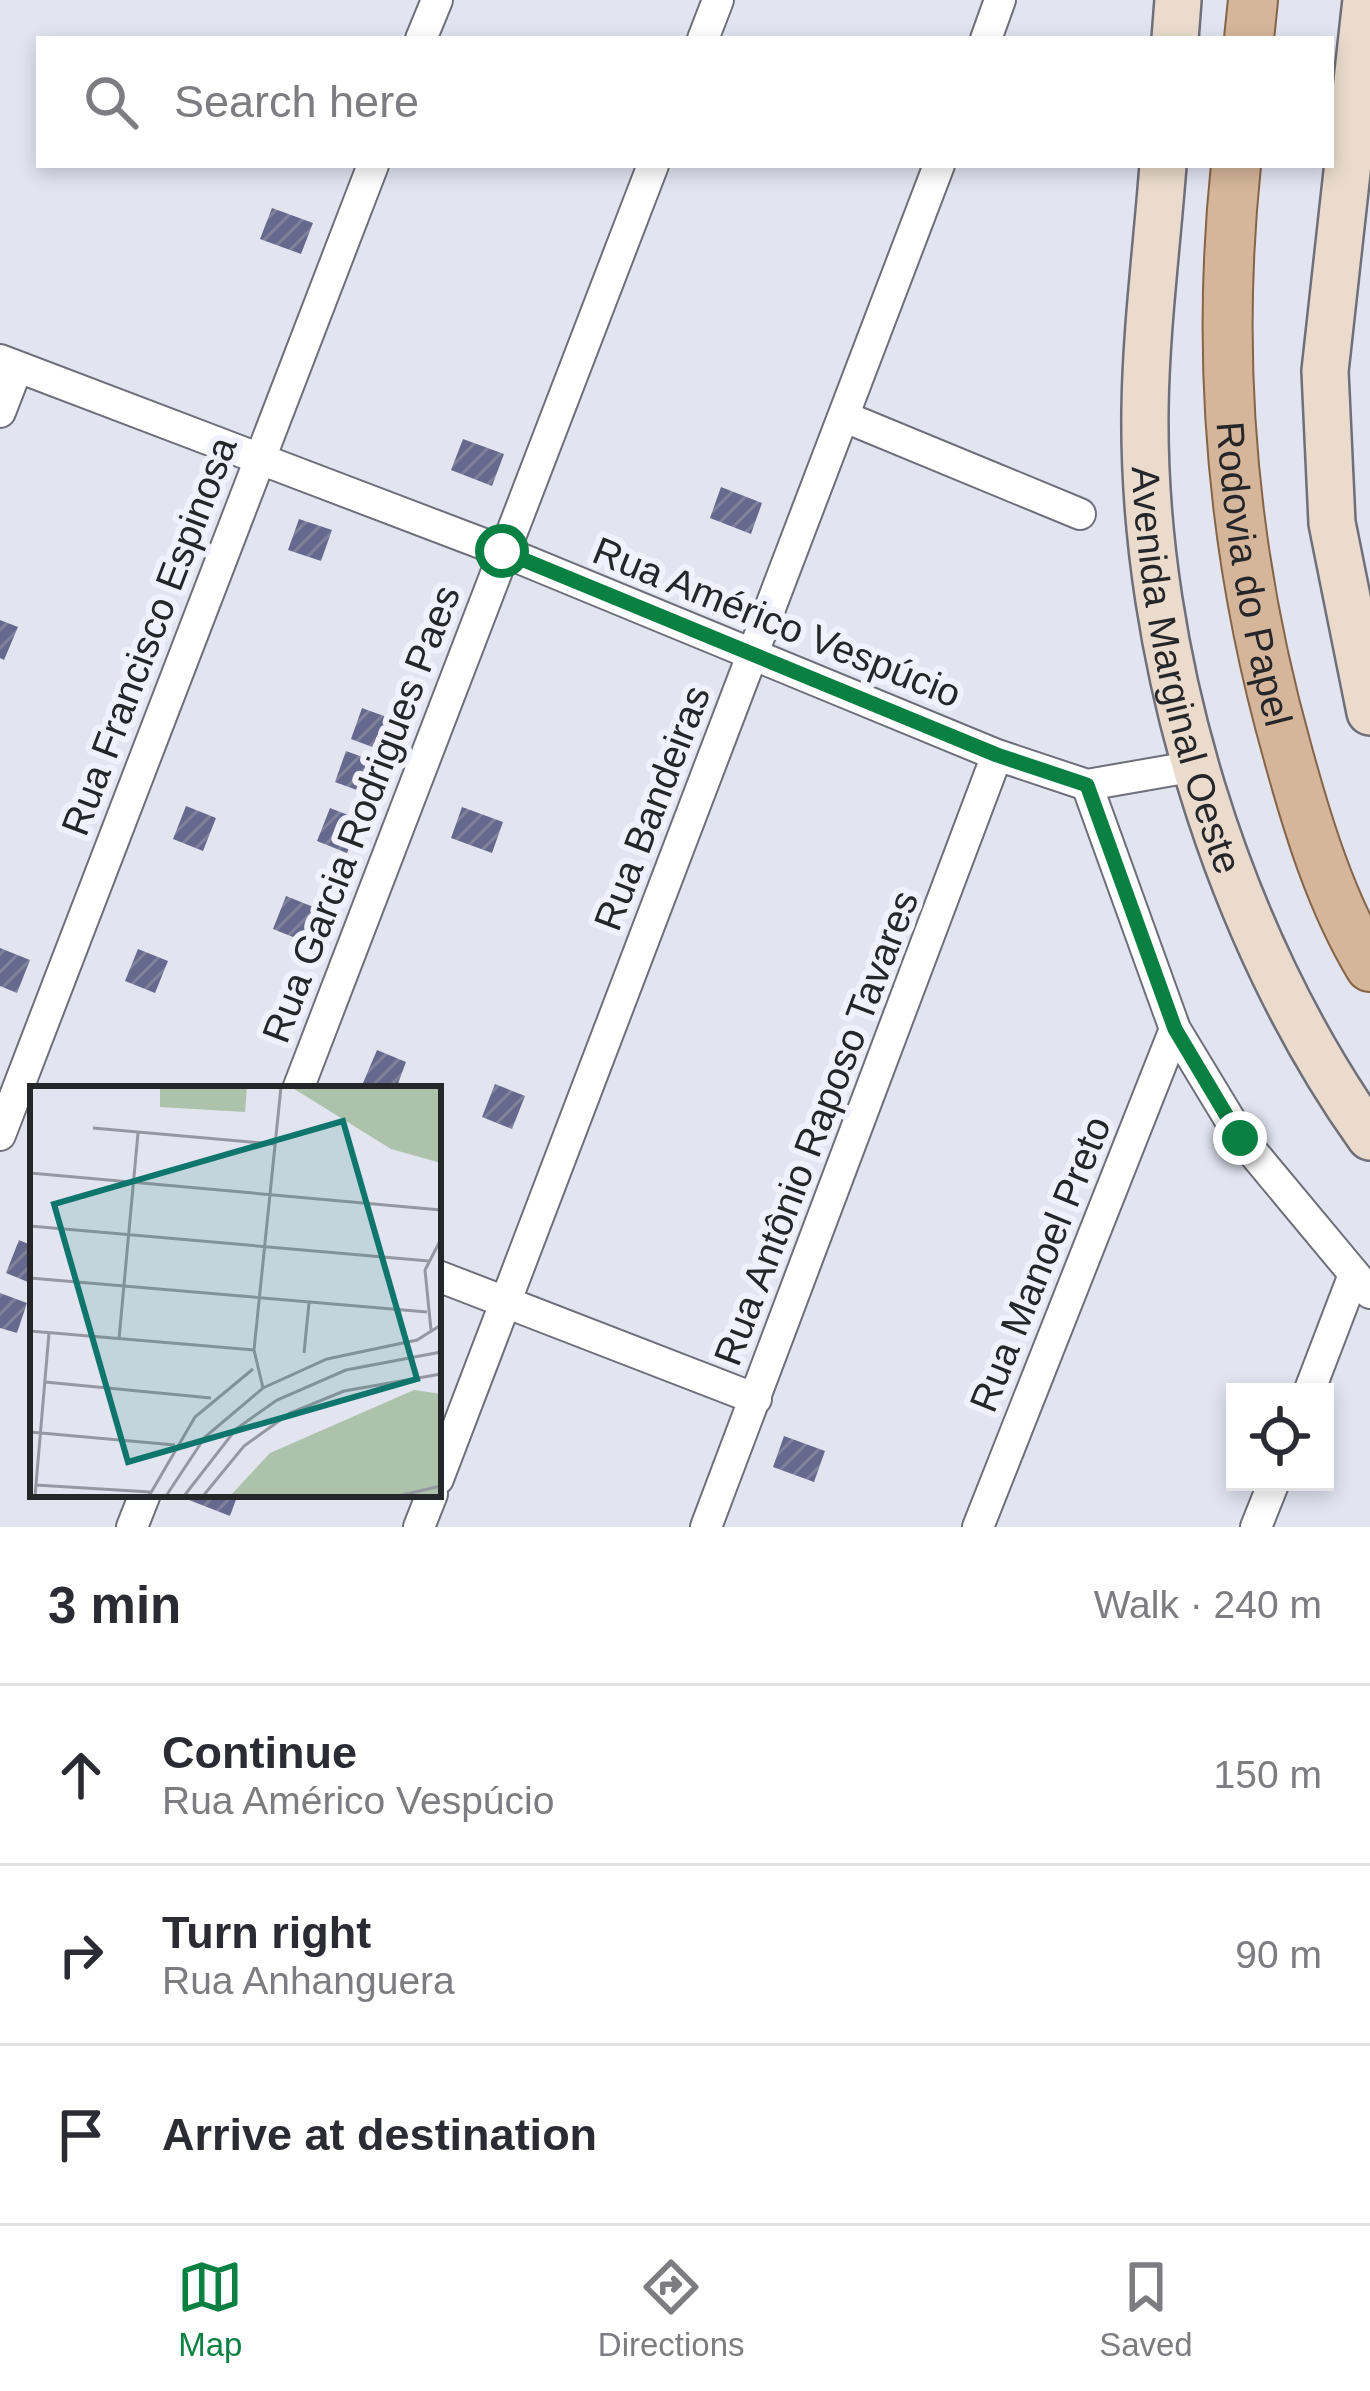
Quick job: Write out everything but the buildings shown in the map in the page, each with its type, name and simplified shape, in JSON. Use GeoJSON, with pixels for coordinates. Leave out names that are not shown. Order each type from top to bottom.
{"type":"FeatureCollection","features":[{"type":"Feature","properties":{"kind":"main road"},"geometry":{"type":"LineString","coordinates":[[1175,36],[1178,0]]}},
{"type":"Feature","properties":{"kind":"main road"},"geometry":{"type":"LineString","coordinates":[[1250,36],[1253,0]]}},
{"type":"Feature","properties":{"kind":"main road"},"geometry":{"type":"LineString","coordinates":[[1366,0],[1325,371],[1332,523],[1370,712]]}},
{"type":"Feature","properties":{"kind":"main road","name":"Avenida Marginal Oeste"},"geometry":{"type":"LineString","coordinates":[[1163,168],[1145,410],[1148,473],[1153,547],[1196,766],[1237,885],[1286,997],[1370,1137]]}},
{"type":"Feature","properties":{"kind":"main road","name":"Rodovia do Papel"},"geometry":{"type":"LineString","coordinates":[[1236,168],[1225,334],[1230,449],[1244,576],[1312,842],[1370,968]]}},
{"type":"Feature","properties":{"kind":"street"},"geometry":{"type":"LineString","coordinates":[[423,36],[436,0]]}},
{"type":"Feature","properties":{"kind":"street"},"geometry":{"type":"LineString","coordinates":[[704,36],[718,0]]}},
{"type":"Feature","properties":{"kind":"street"},"geometry":{"type":"LineString","coordinates":[[987,36],[1000,0]]}},
{"type":"Feature","properties":{"kind":"street","name":"Rua Francisco Espinosa"},"geometry":{"type":"LineString","coordinates":[[11,1118],[372,168]]}},
{"type":"Feature","properties":{"kind":"street","name":"Rua Garcia Rodrigues Paes"},"geometry":{"type":"LineString","coordinates":[[299,1086],[652,168]]}},
{"type":"Feature","properties":{"kind":"street","name":"Rua Bandeiras"},"geometry":{"type":"LineString","coordinates":[[441,1471],[938,168]]}},
{"type":"Feature","properties":{"kind":"street"},"geometry":{"type":"LineString","coordinates":[[0,412],[9,364]]}},
{"type":"Feature","properties":{"kind":"street","name":"Rua Américo Vespúcio"},"geometry":{"type":"LineString","coordinates":[[9,364],[502,551],[997,755],[1087,785],[1196,766]]}},
{"type":"Feature","properties":{"kind":"street"},"geometry":{"type":"LineString","coordinates":[[844,417],[1080,514]]}},
{"type":"Feature","properties":{"kind":"street","name":"Rua Antônio Raposo Tavares"},"geometry":{"type":"LineString","coordinates":[[706,1527],[997,755]]}},
{"type":"Feature","properties":{"kind":"street"},"geometry":{"type":"LineString","coordinates":[[1087,785],[1175,1029],[1240,1138],[1362,1285],[1313,1383]]}},
{"type":"Feature","properties":{"kind":"street","name":"Rua Manoel Preto"},"geometry":{"type":"LineString","coordinates":[[978,1527],[1175,1029]]}},
{"type":"Feature","properties":{"kind":"street"},"geometry":{"type":"LineString","coordinates":[[441,1277],[756,1399]]}},
{"type":"Feature","properties":{"kind":"street"},"geometry":{"type":"LineString","coordinates":[[1256,1527],[1270,1491]]}},
{"type":"Feature","properties":{"kind":"street"},"geometry":{"type":"LineString","coordinates":[[132,1527],[144,1497]]}},
{"type":"Feature","properties":{"kind":"street"},"geometry":{"type":"LineString","coordinates":[[419,1527],[431,1497]]}},
{"type":"Feature","properties":{"kind":"route"},"geometry":{"type":"LineString","coordinates":[[502,551],[997,755],[1087,785],[1175,1029],[1240,1138]]}}]}
